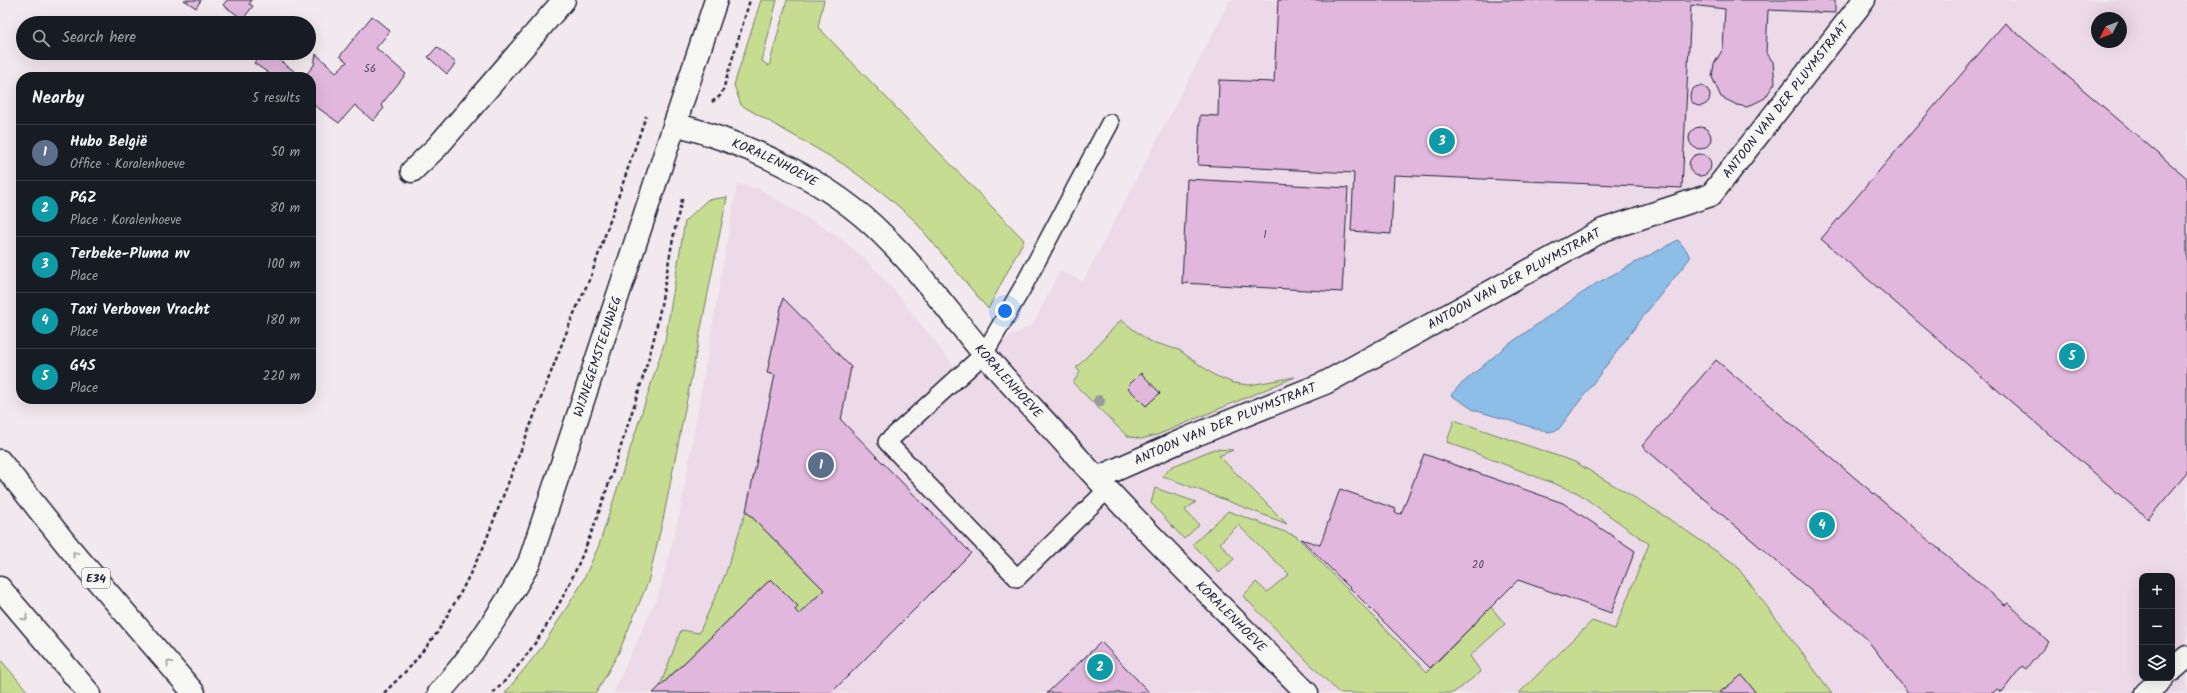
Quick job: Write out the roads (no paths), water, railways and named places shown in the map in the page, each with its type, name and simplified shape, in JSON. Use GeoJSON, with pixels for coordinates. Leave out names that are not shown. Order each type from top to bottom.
{"type":"FeatureCollection","features":[{"type":"Feature","properties":{"kind":"main road"},"geometry":{"type":"LineString","coordinates":[[412,171],[437,147],[564,0]]}},
{"type":"Feature","properties":{"kind":"main road","name":"WIJNEGEMSTEENWEG"},"geometry":{"type":"LineString","coordinates":[[439,693],[470,658],[491,627],[529,562],[716,0]]}},
{"type":"Feature","properties":{"kind":"main road","name":"ANTOON VAN DER PLUYMSTRAAT"},"geometry":{"type":"LineString","coordinates":[[1102,484],[1188,438],[1325,383],[1603,230],[1711,195],[1864,0]]}},
{"type":"Feature","properties":{"kind":"main road","name":"KORALENHOEVE"},"geometry":{"type":"LineString","coordinates":[[675,124],[734,142],[781,163],[849,206],[883,234],[922,277],[984,354],[1102,484],[1307,693]]}},
{"type":"Feature","properties":{"kind":"main road","name":"E34"},"geometry":{"type":"LineString","coordinates":[[0,461],[71,550],[194,693]]}},
{"type":"Feature","properties":{"kind":"main road"},"geometry":{"type":"LineString","coordinates":[[0,588],[89,693]]}},
{"type":"Feature","properties":{"kind":"main road"},"geometry":{"type":"LineString","coordinates":[[2175,667],[2187,657]]}},
{"type":"Feature","properties":{"kind":"main road"},"geometry":{"type":"LineString","coordinates":[[2146,693],[2160,681]]}},
{"type":"Feature","properties":{"kind":"lane"},"geometry":{"type":"LineString","coordinates":[[1102,484],[1017,578],[887,442],[984,354],[1024,285],[1110,123]]}},
{"type":"Feature","properties":{"kind":"water"},"geometry":{"type":"Polygon","coordinates":[[[1678,240],[1687,251],[1690,258],[1642,318],[1558,430],[1548,432],[1474,410],[1451,395],[1459,386],[1505,347],[1597,283],[1678,240]]]}},
{"type":"Feature","properties":{"kind":"place","name":"Terbeke-Pluma nv"},"geometry":{"type":"Point","coordinates":[1442,141]}},
{"type":"Feature","properties":{"kind":"place","name":"G4S"},"geometry":{"type":"Point","coordinates":[2072,356]}},
{"type":"Feature","properties":{"kind":"place","name":"Hubo België"},"geometry":{"type":"Point","coordinates":[821,465]}},
{"type":"Feature","properties":{"kind":"place","name":"Taxi Verboven Vracht"},"geometry":{"type":"Point","coordinates":[1822,525]}},
{"type":"Feature","properties":{"kind":"place","name":"PGZ"},"geometry":{"type":"Point","coordinates":[1100,667]}}]}
